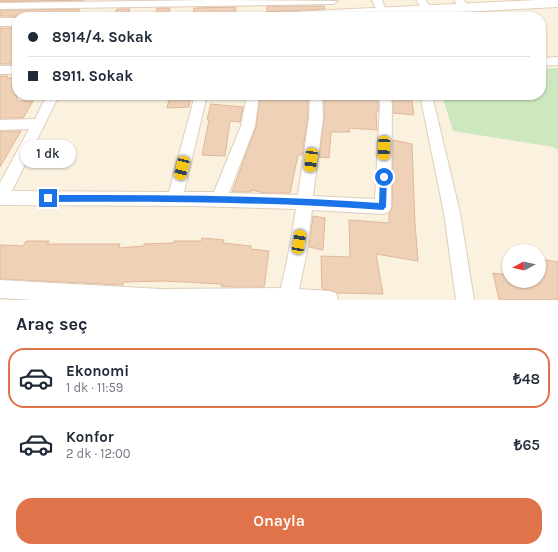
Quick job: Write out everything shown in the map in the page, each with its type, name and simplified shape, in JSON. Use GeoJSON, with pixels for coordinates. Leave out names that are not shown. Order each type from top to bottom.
{"type":"FeatureCollection","features":[{"type":"Feature","properties":{"kind":"street"},"geometry":{"type":"LineString","coordinates":[[0,6],[15,3],[63,2],[247,1],[334,5],[360,12]]}},
{"type":"Feature","properties":{"kind":"street"},"geometry":{"type":"LineString","coordinates":[[407,12],[423,5],[501,2],[541,2],[558,4]]}},
{"type":"Feature","properties":{"kind":"street"},"geometry":{"type":"LineString","coordinates":[[0,21],[15,3]]}},
{"type":"Feature","properties":{"kind":"street"},"geometry":{"type":"LineString","coordinates":[[319,12],[334,5]]}},
{"type":"Feature","properties":{"kind":"street"},"geometry":{"type":"LineString","coordinates":[[370,12],[379,6],[397,12]]}},
{"type":"Feature","properties":{"kind":"street"},"geometry":{"type":"LineString","coordinates":[[0,21],[12,22]]}},
{"type":"Feature","properties":{"kind":"street"},"geometry":{"type":"LineString","coordinates":[[546,62],[558,61]]}},
{"type":"Feature","properties":{"kind":"street"},"geometry":{"type":"LineString","coordinates":[[0,70],[12,70]]}},
{"type":"Feature","properties":{"kind":"street"},"geometry":{"type":"LineString","coordinates":[[50,100],[40,124],[0,198],[175,198],[305,201],[383,207],[385,100]]}},
{"type":"Feature","properties":{"kind":"street"},"geometry":{"type":"LineString","coordinates":[[175,198],[201,100]]}},
{"type":"Feature","properties":{"kind":"street"},"geometry":{"type":"LineString","coordinates":[[219,199],[248,126],[252,100]]}},
{"type":"Feature","properties":{"kind":"street"},"geometry":{"type":"LineString","coordinates":[[287,298],[297,256],[316,118],[316,100]]}},
{"type":"Feature","properties":{"kind":"street"},"geometry":{"type":"LineString","coordinates":[[427,100],[452,212],[465,300]]}},
{"type":"Feature","properties":{"kind":"street"},"geometry":{"type":"LineString","coordinates":[[0,125],[40,124]]}},
{"type":"Feature","properties":{"kind":"street"},"geometry":{"type":"LineString","coordinates":[[0,289],[161,298],[287,298],[329,300]]}},
{"type":"Feature","properties":{"kind":"green space"},"geometry":{"type":"Polygon","coordinates":[[[558,68],[558,150],[553,147],[453,131],[444,100],[546,100],[546,69],[558,68]]]}},
{"type":"Feature","properties":{"kind":"building"},"geometry":{"type":"Polygon","coordinates":[[[0,0],[85,0],[0,2],[0,0]]]}},
{"type":"Feature","properties":{"kind":"building"},"geometry":{"type":"Polygon","coordinates":[[[267,6],[324,6],[325,9],[267,12],[267,6]]]}},
{"type":"Feature","properties":{"kind":"building"},"geometry":{"type":"Polygon","coordinates":[[[236,7],[235,12],[194,12],[194,8],[236,7]]]}},
{"type":"Feature","properties":{"kind":"building"},"geometry":{"type":"Polygon","coordinates":[[[157,8],[170,8],[169,12],[156,12],[157,8]]]}},
{"type":"Feature","properties":{"kind":"building"},"geometry":{"type":"Polygon","coordinates":[[[80,9],[78,12],[12,12],[12,16],[0,16],[0,10],[80,9]]]}},
{"type":"Feature","properties":{"kind":"building"},"geometry":{"type":"Polygon","coordinates":[[[117,9],[130,9],[129,12],[116,12],[117,9]]]}},
{"type":"Feature","properties":{"kind":"building"},"geometry":{"type":"Polygon","coordinates":[[[0,28],[12,28],[12,64],[0,64],[0,28]]]}},
{"type":"Feature","properties":{"kind":"building"},"geometry":{"type":"Polygon","coordinates":[[[0,76],[8,76],[6,78],[12,78],[12,100],[33,101],[23,118],[0,118],[0,76]]]}},
{"type":"Feature","properties":{"kind":"building"},"geometry":{"type":"Polygon","coordinates":[[[169,100],[190,100],[189,107],[167,108],[169,100]]]}},
{"type":"Feature","properties":{"kind":"building"},"geometry":{"type":"Polygon","coordinates":[[[259,100],[308,100],[308,118],[302,155],[298,155],[290,193],[264,193],[251,190],[251,192],[232,192],[256,127],[259,100]]]}},
{"type":"Feature","properties":{"kind":"building"},"geometry":{"type":"Polygon","coordinates":[[[324,100],[378,100],[378,112],[376,112],[377,130],[349,128],[350,132],[331,132],[329,158],[319,157],[324,118],[324,100]]]}},
{"type":"Feature","properties":{"kind":"building"},"geometry":{"type":"Polygon","coordinates":[[[392,100],[412,100],[414,115],[393,113],[392,100]]]}},
{"type":"Feature","properties":{"kind":"building"},"geometry":{"type":"Polygon","coordinates":[[[211,104],[243,107],[240,122],[230,121],[225,156],[202,155],[209,120],[207,119],[211,104]]]}},
{"type":"Feature","properties":{"kind":"building"},"geometry":{"type":"Polygon","coordinates":[[[0,131],[21,131],[0,167],[0,131]]]}},
{"type":"Feature","properties":{"kind":"building"},"geometry":{"type":"Polygon","coordinates":[[[393,140],[412,144],[418,261],[376,254],[383,294],[338,293],[322,289],[321,256],[350,257],[349,220],[389,223],[389,214],[392,207],[393,140]]]}},
{"type":"Feature","properties":{"kind":"building"},"geometry":{"type":"Polygon","coordinates":[[[313,216],[325,218],[323,250],[309,247],[313,216]]]}},
{"type":"Feature","properties":{"kind":"building"},"geometry":{"type":"Polygon","coordinates":[[[202,238],[224,240],[223,243],[251,246],[251,249],[269,251],[264,287],[232,287],[221,286],[222,284],[164,281],[123,282],[123,285],[0,279],[0,245],[23,246],[26,241],[49,241],[47,244],[120,244],[119,248],[144,246],[144,244],[174,243],[174,241],[201,241],[202,238]]]}},
{"type":"Feature","properties":{"kind":"building"},"geometry":{"type":"Polygon","coordinates":[[[546,260],[558,262],[558,300],[499,300],[493,273],[502,274],[502,288],[546,288],[546,260]]]}},
{"type":"Feature","properties":{"kind":"route"},"geometry":{"type":"LineString","coordinates":[[48,198],[175,198],[305,201],[383,207],[384,177]]}}]}
